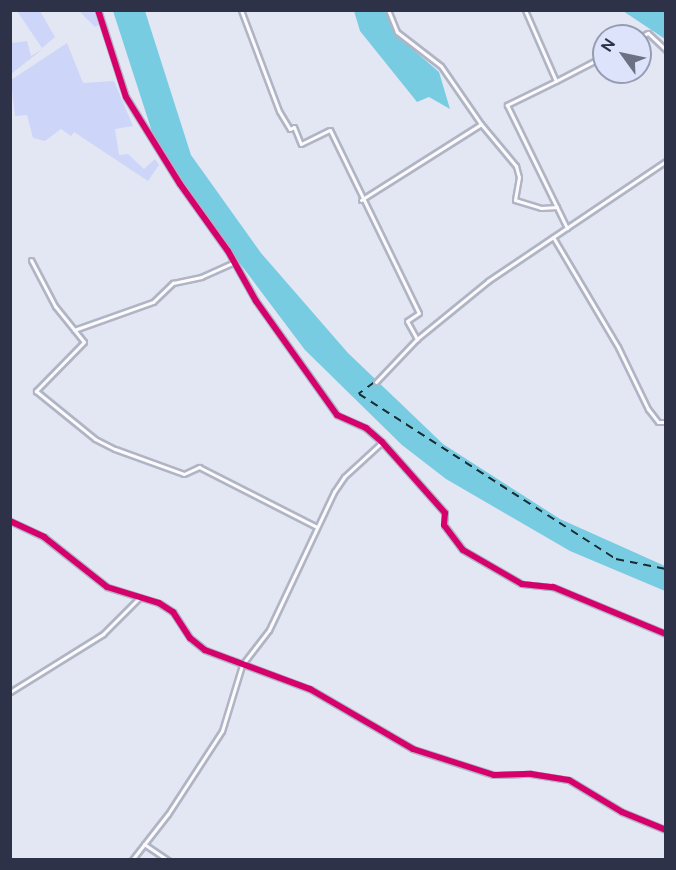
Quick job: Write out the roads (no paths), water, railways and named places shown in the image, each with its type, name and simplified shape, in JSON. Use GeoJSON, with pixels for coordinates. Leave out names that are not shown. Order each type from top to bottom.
{"type":"FeatureCollection","features":[{"type":"Feature","properties":{"kind":"street"},"geometry":{"type":"LineString","coordinates":[[98,10],[126,97],[180,184],[235,262],[256,301],[337,415],[366,428],[382,442],[445,513],[444,525],[464,550],[522,584],[554,587],[666,634]]}},
{"type":"Feature","properties":{"kind":"street"},"geometry":{"type":"LineString","coordinates":[[241,10],[268,85],[290,129],[294,127],[301,144],[330,130],[361,200],[419,313],[407,321],[417,339]]}},
{"type":"Feature","properties":{"kind":"street"},"geometry":{"type":"LineString","coordinates":[[388,10],[397,32],[441,66],[481,124],[516,166],[519,177],[514,201],[557,207]]}},
{"type":"Feature","properties":{"kind":"street"},"geometry":{"type":"LineString","coordinates":[[525,10],[555,81]]}},
{"type":"Feature","properties":{"kind":"street"},"geometry":{"type":"LineString","coordinates":[[652,37],[666,50]]}},
{"type":"Feature","properties":{"kind":"street"},"geometry":{"type":"LineString","coordinates":[[567,228],[507,105],[592,62]]}},
{"type":"Feature","properties":{"kind":"street"},"geometry":{"type":"LineString","coordinates":[[361,200],[481,124]]}},
{"type":"Feature","properties":{"kind":"street"},"geometry":{"type":"LineString","coordinates":[[375,382],[417,339],[488,281],[666,161]]}},
{"type":"Feature","properties":{"kind":"street"},"geometry":{"type":"LineString","coordinates":[[553,237],[618,347],[648,409],[658,422],[666,422]]}},
{"type":"Feature","properties":{"kind":"street"},"geometry":{"type":"LineString","coordinates":[[31,260],[44,289],[84,342],[36,390],[95,439],[184,474],[199,467],[317,526]]}},
{"type":"Feature","properties":{"kind":"street"},"geometry":{"type":"LineString","coordinates":[[73,330],[153,302],[173,283],[235,262]]}},
{"type":"Feature","properties":{"kind":"street"},"geometry":{"type":"LineString","coordinates":[[132,860],[222,731],[242,665],[269,630],[317,526],[344,477],[382,442]]}},
{"type":"Feature","properties":{"kind":"street"},"geometry":{"type":"LineString","coordinates":[[10,520],[44,537],[107,587],[140,597],[173,612],[190,638],[205,650],[310,689],[413,749],[494,775],[531,774],[569,780],[622,813],[666,830]]}},
{"type":"Feature","properties":{"kind":"street"},"geometry":{"type":"LineString","coordinates":[[10,692],[103,634],[140,597]]}},
{"type":"Feature","properties":{"kind":"street"},"geometry":{"type":"LineString","coordinates":[[144,844],[168,860]]}}]}
